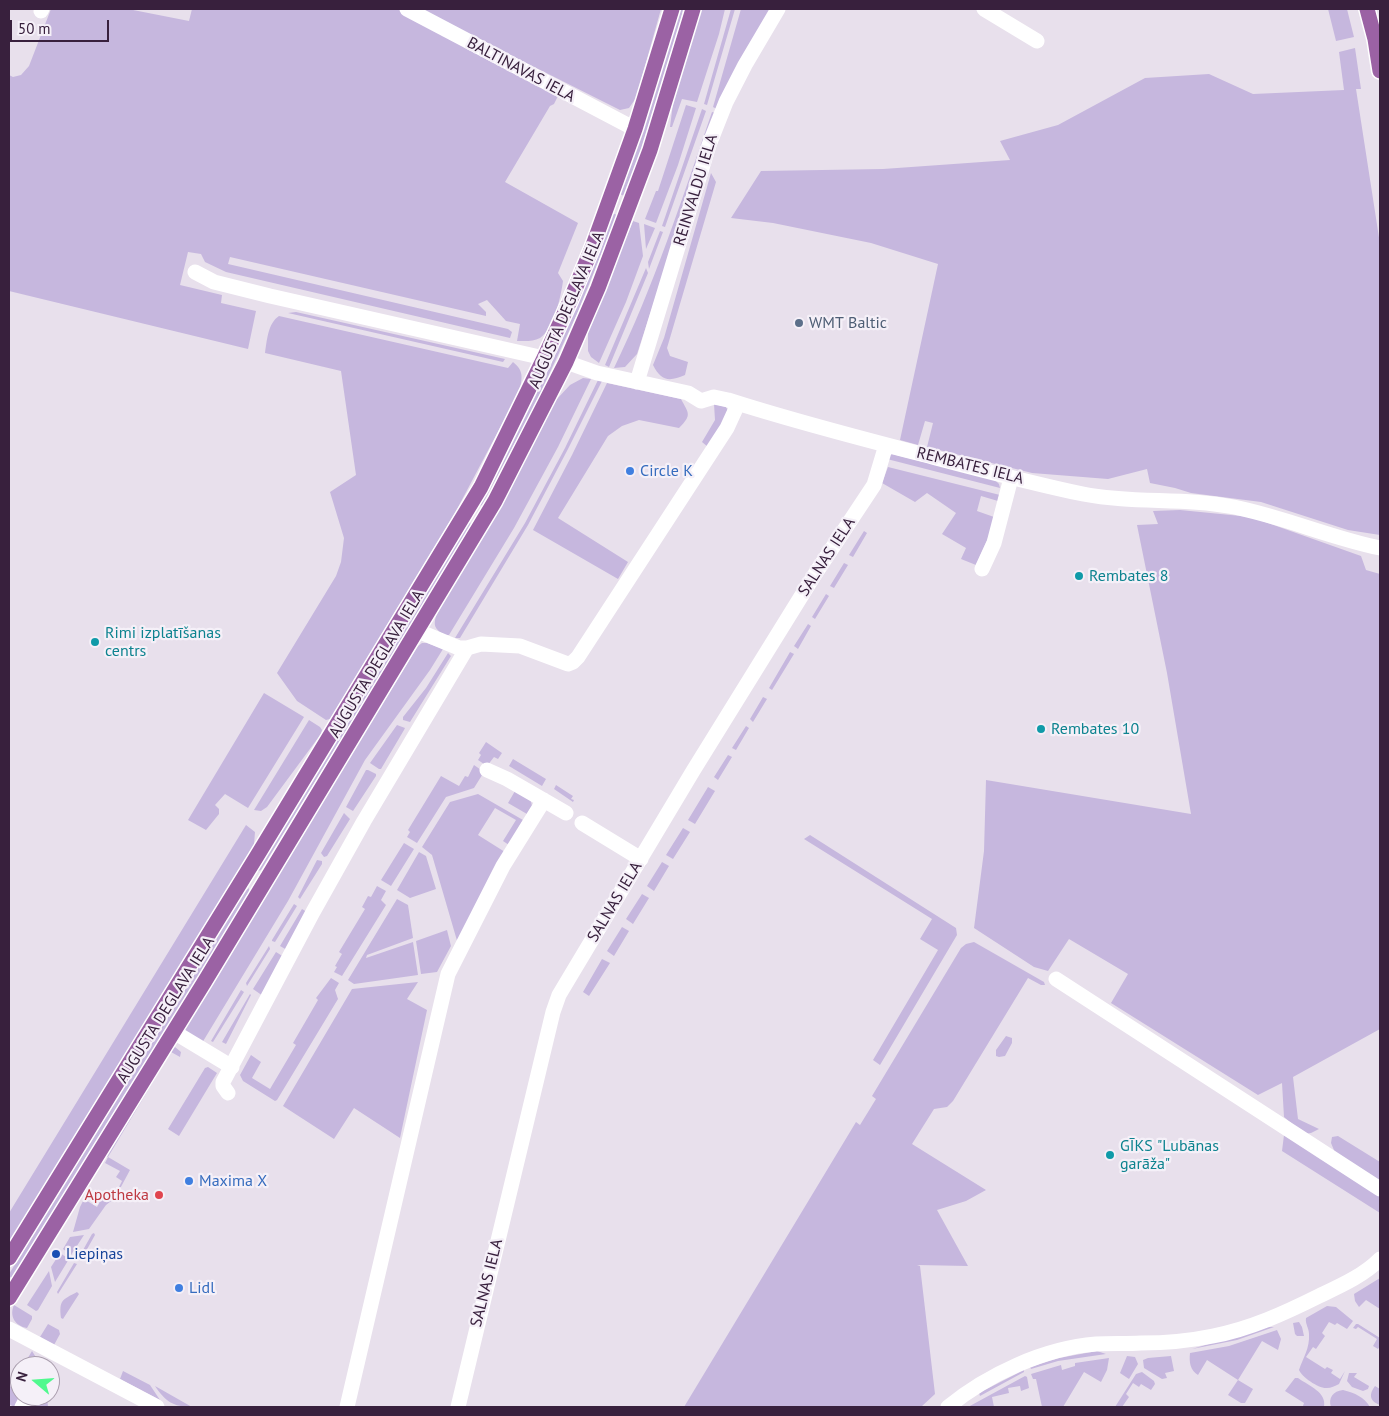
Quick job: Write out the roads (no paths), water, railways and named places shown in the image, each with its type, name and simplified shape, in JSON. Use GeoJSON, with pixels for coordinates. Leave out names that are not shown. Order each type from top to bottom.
{"type":"FeatureCollection","features":[{"type":"Feature","properties":{"kind":"main road","name":"AUGUSTA DEGLAVA IELA"},"geometry":{"type":"LineString","coordinates":[[9,1258],[257,856],[481,487],[544,358],[592,248],[635,129],[672,9]]}},
{"type":"Feature","properties":{"kind":"main road","name":"AUGUSTA DEGLAVA IELA"},"geometry":{"type":"LineString","coordinates":[[9,1298],[174,1032],[484,519],[566,362],[602,278],[650,150],[693,9]]}},
{"type":"Feature","properties":{"kind":"main road"},"geometry":{"type":"LineString","coordinates":[[1366,9],[1375,38],[1380,71]]}},
{"type":"Feature","properties":{"kind":"main road"},"geometry":{"type":"LineString","coordinates":[[467,509],[484,519]]}},
{"type":"Feature","properties":{"kind":"street","name":"BALTINAVAS IELA"},"geometry":{"type":"LineString","coordinates":[[407,9],[635,129]]}},
{"type":"Feature","properties":{"kind":"street","name":"REINVALDU IELA"},"geometry":{"type":"LineString","coordinates":[[637,382],[709,145],[726,102],[778,9]]}},
{"type":"Feature","properties":{"kind":"street"},"geometry":{"type":"LineString","coordinates":[[984,9],[1037,41]]}},
{"type":"Feature","properties":{"kind":"street"},"geometry":{"type":"LineString","coordinates":[[195,272],[214,282],[261,294],[544,358]]}},
{"type":"Feature","properties":{"kind":"street","name":"REMBATES IELA"},"geometry":{"type":"LineString","coordinates":[[566,362],[596,373],[688,393],[701,402],[714,397],[1011,478],[1119,500],[1187,500],[1234,507],[1380,548]]}},
{"type":"Feature","properties":{"kind":"street"},"geometry":{"type":"LineString","coordinates":[[418,631],[459,648],[481,644],[520,646],[568,664],[573,662],[727,428],[738,404]]}},
{"type":"Feature","properties":{"kind":"street","name":"SALNAS IELA"},"geometry":{"type":"LineString","coordinates":[[458,1407],[553,1012],[559,995],[815,574],[874,485],[886,445]]}},
{"type":"Feature","properties":{"kind":"street"},"geometry":{"type":"LineString","coordinates":[[982,569],[994,543],[1011,478]]}},
{"type":"Feature","properties":{"kind":"street"},"geometry":{"type":"LineString","coordinates":[[228,1094],[223,1086],[309,919],[359,829],[467,648]]}},
{"type":"Feature","properties":{"kind":"street"},"geometry":{"type":"LineString","coordinates":[[487,770],[507,779],[566,813]]}},
{"type":"Feature","properties":{"kind":"street"},"geometry":{"type":"LineString","coordinates":[[347,1407],[448,974],[503,866],[544,800]]}},
{"type":"Feature","properties":{"kind":"street"},"geometry":{"type":"LineString","coordinates":[[582,824],[610,832],[641,859]]}},
{"type":"Feature","properties":{"kind":"street"},"geometry":{"type":"LineString","coordinates":[[1056,979],[1380,1189]]}},
{"type":"Feature","properties":{"kind":"street"},"geometry":{"type":"LineString","coordinates":[[174,1032],[232,1067]]}},
{"type":"Feature","properties":{"kind":"street"},"geometry":{"type":"LineString","coordinates":[[948,1407],[968,1392],[992,1378],[1025,1361],[1047,1354],[1093,1344],[1181,1341],[1214,1336],[1255,1325],[1282,1315],[1342,1285],[1371,1268],[1380,1259]]}},
{"type":"Feature","properties":{"kind":"street"},"geometry":{"type":"LineString","coordinates":[[9,1330],[45,1356]]}},
{"type":"Feature","properties":{"kind":"street"},"geometry":{"type":"LineString","coordinates":[[60,1364],[157,1407]]}},
{"type":"Feature","properties":{"kind":"place","name":"WMT Baltic"},"geometry":{"type":"Point","coordinates":[799,323]}},
{"type":"Feature","properties":{"kind":"place","name":"Circle K"},"geometry":{"type":"Point","coordinates":[630,471]}},
{"type":"Feature","properties":{"kind":"place","name":"Rembates 8"},"geometry":{"type":"Point","coordinates":[1079,576]}},
{"type":"Feature","properties":{"kind":"place","name":"Rimi izplatīšanas centrs"},"geometry":{"type":"Point","coordinates":[95,642]}},
{"type":"Feature","properties":{"kind":"place","name":"Rembates 10"},"geometry":{"type":"Point","coordinates":[1041,729]}},
{"type":"Feature","properties":{"kind":"place","name":"GĪKS \"Lubānas garāža\""},"geometry":{"type":"Point","coordinates":[1110,1155]}},
{"type":"Feature","properties":{"kind":"place","name":"Maxima X"},"geometry":{"type":"Point","coordinates":[189,1181]}},
{"type":"Feature","properties":{"kind":"place","name":"Apotheka"},"geometry":{"type":"Point","coordinates":[159,1195]}},
{"type":"Feature","properties":{"kind":"place","name":"Liepiņas"},"geometry":{"type":"Point","coordinates":[56,1254]}},
{"type":"Feature","properties":{"kind":"place","name":"Lidl"},"geometry":{"type":"Point","coordinates":[179,1288]}}]}
